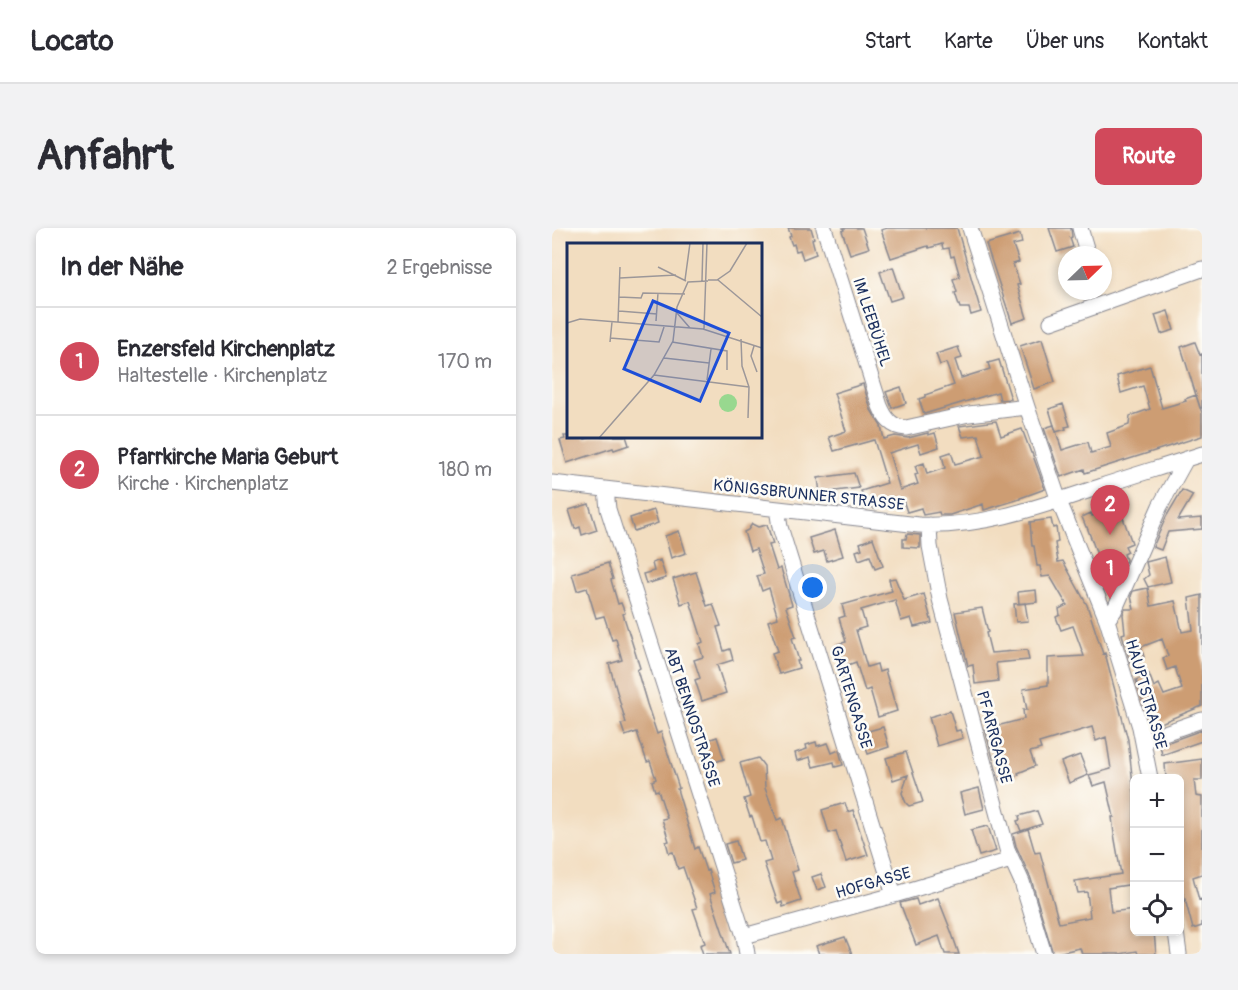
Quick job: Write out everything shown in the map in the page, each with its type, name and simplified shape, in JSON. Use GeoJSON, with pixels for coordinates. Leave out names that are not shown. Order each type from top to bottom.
{"type":"FeatureCollection","features":[{"type":"Feature","properties":{"kind":"street","name":"IM LEEBÜHEL"},"geometry":{"type":"LineString","coordinates":[[824,228],[880,406],[891,424],[906,428],[969,414],[1027,407]]}},
{"type":"Feature","properties":{"kind":"street","name":"HAUPTSTRASSE"},"geometry":{"type":"LineString","coordinates":[[970,228],[1059,501],[1107,620],[1144,740],[1149,774]]}},
{"type":"Feature","properties":{"kind":"street"},"geometry":{"type":"LineString","coordinates":[[1080,228],[1085,246]]}},
{"type":"Feature","properties":{"kind":"street"},"geometry":{"type":"LineString","coordinates":[[1112,294],[1202,269]]}},
{"type":"Feature","properties":{"kind":"street"},"geometry":{"type":"LineString","coordinates":[[1051,322],[1095,300]]}},
{"type":"Feature","properties":{"kind":"street","name":"KÖNIGSBRUNNER STRASSE"},"geometry":{"type":"LineString","coordinates":[[552,483],[929,525],[956,524],[990,520],[1059,501],[1202,454]]}},
{"type":"Feature","properties":{"kind":"street"},"geometry":{"type":"LineString","coordinates":[[1107,620],[1114,611],[1160,506],[1186,459]]}},
{"type":"Feature","properties":{"kind":"street","name":"ABT BENNOSTRASSE"},"geometry":{"type":"LineString","coordinates":[[606,490],[609,513],[744,936],[747,954]]}},
{"type":"Feature","properties":{"kind":"street","name":"GARTENGASSE"},"geometry":{"type":"LineString","coordinates":[[777,509],[780,527],[894,895]]}},
{"type":"Feature","properties":{"kind":"street","name":"PFARRGASSE"},"geometry":{"type":"LineString","coordinates":[[929,525],[930,546],[940,599],[969,708],[1011,860],[1022,882],[1044,954]]}},
{"type":"Feature","properties":{"kind":"street"},"geometry":{"type":"LineString","coordinates":[[1144,740],[1202,720]]}},
{"type":"Feature","properties":{"kind":"street","name":"HOFGASSE"},"geometry":{"type":"LineString","coordinates":[[744,936],[1011,860]]}},
{"type":"Feature","properties":{"kind":"street"},"geometry":{"type":"LineString","coordinates":[[1177,936],[1179,954]]}},
{"type":"Feature","properties":{"kind":"building"},"geometry":{"type":"Polygon","coordinates":[[[788,228],[811,228],[816,254],[803,259],[800,250],[796,251],[794,244],[792,245],[788,228]]]}},
{"type":"Feature","properties":{"kind":"building"},"geometry":{"type":"Polygon","coordinates":[[[843,228],[862,228],[869,248],[850,254],[843,228]]]}},
{"type":"Feature","properties":{"kind":"building"},"geometry":{"type":"Polygon","coordinates":[[[887,228],[957,228],[981,312],[971,315],[969,308],[960,308],[953,279],[960,277],[954,256],[951,257],[949,248],[943,249],[942,244],[929,248],[928,246],[891,258],[881,230],[887,228]]]}},
{"type":"Feature","properties":{"kind":"building"},"geometry":{"type":"Polygon","coordinates":[[[1049,228],[1071,228],[1072,237],[1070,238],[1073,246],[1058,246],[1057,252],[1049,228]]]}},
{"type":"Feature","properties":{"kind":"building"},"geometry":{"type":"Polygon","coordinates":[[[1020,234],[1022,243],[1013,245],[1019,262],[1013,264],[1027,318],[1012,323],[986,244],[1020,234]]]}},
{"type":"Feature","properties":{"kind":"building"},"geometry":{"type":"Polygon","coordinates":[[[893,267],[903,297],[890,301],[880,272],[893,267]]]}},
{"type":"Feature","properties":{"kind":"building"},"geometry":{"type":"Polygon","coordinates":[[[1168,311],[1174,330],[1161,334],[1155,315],[1168,311]]]}},
{"type":"Feature","properties":{"kind":"building"},"geometry":{"type":"Polygon","coordinates":[[[1042,339],[1055,382],[1034,389],[1020,346],[1042,339]]]}},
{"type":"Feature","properties":{"kind":"building"},"geometry":{"type":"Polygon","coordinates":[[[1195,342],[1200,355],[1202,354],[1202,408],[1200,408],[1181,347],[1195,342]]]}},
{"type":"Feature","properties":{"kind":"building"},"geometry":{"type":"Polygon","coordinates":[[[958,347],[962,358],[955,360],[961,378],[990,369],[988,363],[999,360],[1011,399],[1000,400],[998,392],[924,414],[919,399],[954,385],[946,363],[940,365],[936,354],[958,347]]]}},
{"type":"Feature","properties":{"kind":"building"},"geometry":{"type":"Polygon","coordinates":[[[1150,366],[1162,408],[1186,401],[1185,399],[1196,395],[1202,413],[1202,436],[1085,473],[1084,469],[1061,477],[1044,428],[1054,425],[1062,450],[1088,442],[1091,453],[1111,447],[1107,433],[1129,425],[1130,416],[1150,409],[1143,386],[1121,393],[1117,376],[1150,366]]]}},
{"type":"Feature","properties":{"kind":"building"},"geometry":{"type":"Polygon","coordinates":[[[863,384],[871,410],[881,426],[884,439],[895,436],[908,438],[935,433],[939,447],[921,453],[918,444],[889,453],[900,490],[918,484],[915,466],[924,463],[927,474],[945,468],[942,455],[951,452],[955,464],[984,456],[978,435],[963,437],[959,426],[996,421],[1001,436],[1022,429],[1045,489],[984,510],[983,504],[950,515],[940,515],[939,512],[923,515],[921,508],[907,512],[903,500],[874,509],[874,507],[866,509],[861,491],[887,483],[874,440],[834,451],[829,437],[846,431],[834,393],[863,384]]]}},
{"type":"Feature","properties":{"kind":"building"},"geometry":{"type":"Polygon","coordinates":[[[901,387],[906,403],[892,408],[886,392],[901,387]]]}},
{"type":"Feature","properties":{"kind":"building"},"geometry":{"type":"Polygon","coordinates":[[[1063,404],[1070,426],[1056,432],[1049,409],[1063,404]]]}},
{"type":"Feature","properties":{"kind":"building"},"geometry":{"type":"Polygon","coordinates":[[[564,436],[585,439],[627,438],[629,445],[567,463],[560,440],[565,439],[564,436]]]}},
{"type":"Feature","properties":{"kind":"building"},"geometry":{"type":"Polygon","coordinates":[[[854,473],[859,488],[820,493],[818,478],[854,473]]]}},
{"type":"Feature","properties":{"kind":"building"},"geometry":{"type":"Polygon","coordinates":[[[1182,490],[1193,495],[1178,520],[1202,518],[1202,529],[1168,532],[1161,550],[1153,547],[1166,517],[1182,490]]]}},
{"type":"Feature","properties":{"kind":"building"},"geometry":{"type":"Polygon","coordinates":[[[589,504],[597,530],[582,535],[580,527],[575,529],[569,510],[589,504]]]}},
{"type":"Feature","properties":{"kind":"building"},"geometry":{"type":"Polygon","coordinates":[[[1112,509],[1115,517],[1122,515],[1132,543],[1125,546],[1128,552],[1124,554],[1125,562],[1102,568],[1082,517],[1112,509]]]}},
{"type":"Feature","properties":{"kind":"building"},"geometry":{"type":"Polygon","coordinates":[[[654,510],[658,523],[634,531],[630,518],[654,510]]]}},
{"type":"Feature","properties":{"kind":"building"},"geometry":{"type":"Polygon","coordinates":[[[1051,519],[1053,528],[1056,527],[1058,542],[1055,543],[1058,562],[1063,561],[1087,605],[1103,654],[1105,653],[1128,740],[1132,774],[1130,774],[1130,885],[1108,888],[1111,912],[1130,910],[1130,936],[1154,936],[1156,954],[1138,954],[1137,951],[1120,954],[1082,954],[1080,948],[1053,954],[1031,879],[1016,846],[1013,834],[1028,829],[1035,853],[1040,852],[1059,923],[1090,917],[1087,892],[1078,893],[1075,881],[1121,874],[1114,834],[1112,817],[1114,817],[1106,782],[1093,786],[1089,775],[1111,769],[1106,737],[1096,741],[1092,727],[1039,743],[1041,749],[1030,752],[1035,766],[1018,773],[1019,775],[999,780],[985,729],[1024,719],[1023,710],[1027,710],[1023,689],[1048,685],[1048,658],[1084,656],[1073,626],[1061,630],[1056,617],[1060,615],[1059,609],[1067,605],[1050,576],[1042,577],[1040,566],[1037,566],[1030,522],[1051,519]]]}},
{"type":"Feature","properties":{"kind":"building"},"geometry":{"type":"Polygon","coordinates":[[[752,524],[758,527],[767,525],[773,544],[769,545],[777,570],[781,568],[792,605],[786,607],[796,637],[792,638],[799,668],[779,674],[772,653],[778,651],[768,621],[778,618],[769,588],[762,591],[757,576],[764,574],[756,549],[750,551],[744,532],[752,524]]]}},
{"type":"Feature","properties":{"kind":"building"},"geometry":{"type":"Polygon","coordinates":[[[835,530],[843,556],[827,561],[824,551],[814,554],[809,538],[835,530]]]}},
{"type":"Feature","properties":{"kind":"building"},"geometry":{"type":"Polygon","coordinates":[[[679,531],[686,553],[671,558],[665,536],[679,531]]]}},
{"type":"Feature","properties":{"kind":"building"},"geometry":{"type":"Polygon","coordinates":[[[907,534],[920,535],[920,548],[903,547],[903,539],[906,539],[907,534]]]}},
{"type":"Feature","properties":{"kind":"building"},"geometry":{"type":"Polygon","coordinates":[[[873,538],[883,566],[875,569],[870,556],[859,560],[856,551],[862,549],[860,543],[873,538]]]}},
{"type":"Feature","properties":{"kind":"building"},"geometry":{"type":"Polygon","coordinates":[[[1165,557],[1171,582],[1148,587],[1144,579],[1149,575],[1146,562],[1165,557]]]}},
{"type":"Feature","properties":{"kind":"building"},"geometry":{"type":"Polygon","coordinates":[[[660,560],[666,578],[646,584],[643,574],[654,571],[652,563],[660,560]]]}},
{"type":"Feature","properties":{"kind":"building"},"geometry":{"type":"Polygon","coordinates":[[[608,563],[618,604],[621,603],[625,613],[623,614],[640,668],[637,670],[647,704],[657,734],[661,732],[695,849],[698,847],[706,871],[708,870],[715,892],[710,894],[730,954],[703,954],[700,945],[705,943],[693,909],[697,908],[683,867],[678,869],[673,852],[669,853],[666,842],[669,841],[662,819],[667,818],[658,790],[655,791],[652,781],[656,779],[650,761],[647,762],[637,732],[625,736],[621,724],[626,723],[609,664],[622,660],[616,639],[612,640],[604,616],[596,618],[587,588],[577,591],[572,574],[608,563]]]}},
{"type":"Feature","properties":{"kind":"building"},"geometry":{"type":"Polygon","coordinates":[[[696,572],[707,606],[713,604],[721,626],[717,627],[724,651],[730,649],[733,660],[717,665],[726,693],[702,701],[695,680],[700,678],[694,660],[703,657],[699,644],[703,642],[690,601],[681,604],[673,579],[696,572]]]}},
{"type":"Feature","properties":{"kind":"building"},"geometry":{"type":"Polygon","coordinates":[[[895,578],[904,600],[924,594],[932,623],[914,627],[911,618],[901,621],[895,600],[861,610],[866,627],[856,630],[867,667],[877,664],[879,672],[885,670],[897,711],[878,717],[870,689],[865,691],[856,662],[845,666],[838,644],[846,642],[839,618],[845,616],[842,605],[892,591],[889,579],[895,578]]]}},
{"type":"Feature","properties":{"kind":"building"},"geometry":{"type":"Polygon","coordinates":[[[1148,588],[1151,606],[1175,601],[1182,632],[1193,630],[1189,598],[1202,595],[1202,706],[1151,727],[1136,680],[1149,674],[1154,687],[1159,684],[1164,695],[1182,689],[1175,667],[1167,670],[1163,658],[1168,656],[1162,639],[1141,647],[1144,657],[1130,662],[1122,634],[1125,633],[1123,614],[1125,609],[1134,609],[1131,596],[1133,591],[1148,588]]]}},
{"type":"Feature","properties":{"kind":"building"},"geometry":{"type":"Polygon","coordinates":[[[1036,590],[1037,602],[1019,604],[1018,592],[1036,590]]]}},
{"type":"Feature","properties":{"kind":"building"},"geometry":{"type":"Polygon","coordinates":[[[1025,603],[1028,621],[1016,622],[1014,604],[1025,603]]]}},
{"type":"Feature","properties":{"kind":"building"},"geometry":{"type":"Polygon","coordinates":[[[982,608],[991,653],[1027,650],[1029,660],[996,663],[998,681],[975,684],[973,665],[968,666],[955,612],[982,608]]]}},
{"type":"Feature","properties":{"kind":"building"},"geometry":{"type":"Polygon","coordinates":[[[950,711],[956,731],[960,730],[963,738],[937,746],[929,717],[950,711]]]}},
{"type":"Feature","properties":{"kind":"building"},"geometry":{"type":"Polygon","coordinates":[[[883,727],[889,747],[868,754],[861,733],[883,727]]]}},
{"type":"Feature","properties":{"kind":"building"},"geometry":{"type":"Polygon","coordinates":[[[1202,730],[1202,741],[1162,755],[1160,745],[1202,730]]]}},
{"type":"Feature","properties":{"kind":"building"},"geometry":{"type":"Polygon","coordinates":[[[717,737],[724,759],[706,765],[699,743],[717,737]]]}},
{"type":"Feature","properties":{"kind":"building"},"geometry":{"type":"Polygon","coordinates":[[[816,742],[817,746],[828,743],[832,753],[839,750],[843,765],[835,767],[834,762],[813,767],[810,757],[797,761],[795,753],[807,749],[806,745],[816,742]]]}},
{"type":"Feature","properties":{"kind":"building"},"geometry":{"type":"Polygon","coordinates":[[[906,752],[923,802],[909,806],[902,793],[908,775],[893,780],[886,758],[906,752]]]}},
{"type":"Feature","properties":{"kind":"building"},"geometry":{"type":"Polygon","coordinates":[[[1080,755],[1088,775],[1069,783],[1061,762],[1080,755]]]}},
{"type":"Feature","properties":{"kind":"building"},"geometry":{"type":"Polygon","coordinates":[[[758,758],[764,766],[765,788],[777,820],[782,818],[798,870],[792,872],[801,901],[783,907],[782,902],[778,904],[764,863],[771,861],[765,841],[760,842],[744,799],[750,797],[740,763],[758,758]]]}},
{"type":"Feature","properties":{"kind":"building"},"geometry":{"type":"Polygon","coordinates":[[[1202,759],[1202,780],[1194,780],[1196,796],[1202,797],[1202,874],[1193,877],[1199,900],[1202,899],[1202,926],[1193,929],[1184,896],[1184,774],[1166,774],[1165,764],[1202,759]]]}},
{"type":"Feature","properties":{"kind":"building"},"geometry":{"type":"Polygon","coordinates":[[[979,788],[984,809],[965,814],[960,793],[979,788]]]}},
{"type":"Feature","properties":{"kind":"building"},"geometry":{"type":"Polygon","coordinates":[[[845,803],[848,812],[853,810],[868,855],[846,862],[836,831],[829,833],[822,810],[845,803]]]}},
{"type":"Feature","properties":{"kind":"building"},"geometry":{"type":"Polygon","coordinates":[[[1037,811],[1042,824],[1021,831],[1017,821],[1020,820],[1019,816],[1037,811]]]}},
{"type":"Feature","properties":{"kind":"building"},"geometry":{"type":"Polygon","coordinates":[[[988,826],[996,851],[979,856],[971,830],[988,826]]]}},
{"type":"Feature","properties":{"kind":"building"},"geometry":{"type":"Polygon","coordinates":[[[736,841],[742,860],[731,863],[725,844],[736,841]]]}},
{"type":"Feature","properties":{"kind":"building"},"geometry":{"type":"Polygon","coordinates":[[[821,874],[826,887],[817,890],[812,877],[821,874]]]}},
{"type":"Feature","properties":{"kind":"building"},"geometry":{"type":"Polygon","coordinates":[[[938,898],[959,954],[945,954],[939,936],[916,945],[900,903],[916,899],[918,905],[938,898]]]}},
{"type":"Feature","properties":{"kind":"building"},"geometry":{"type":"Polygon","coordinates":[[[845,937],[852,954],[819,954],[816,946],[845,937]]]}},
{"type":"Feature","properties":{"kind":"place","name":"Pfarrkirche Maria Geburt"},"geometry":{"type":"Point","coordinates":[1110,535]}},
{"type":"Feature","properties":{"kind":"place","name":"Enzersfeld Kirchenplatz"},"geometry":{"type":"Point","coordinates":[1110,599]}}]}
